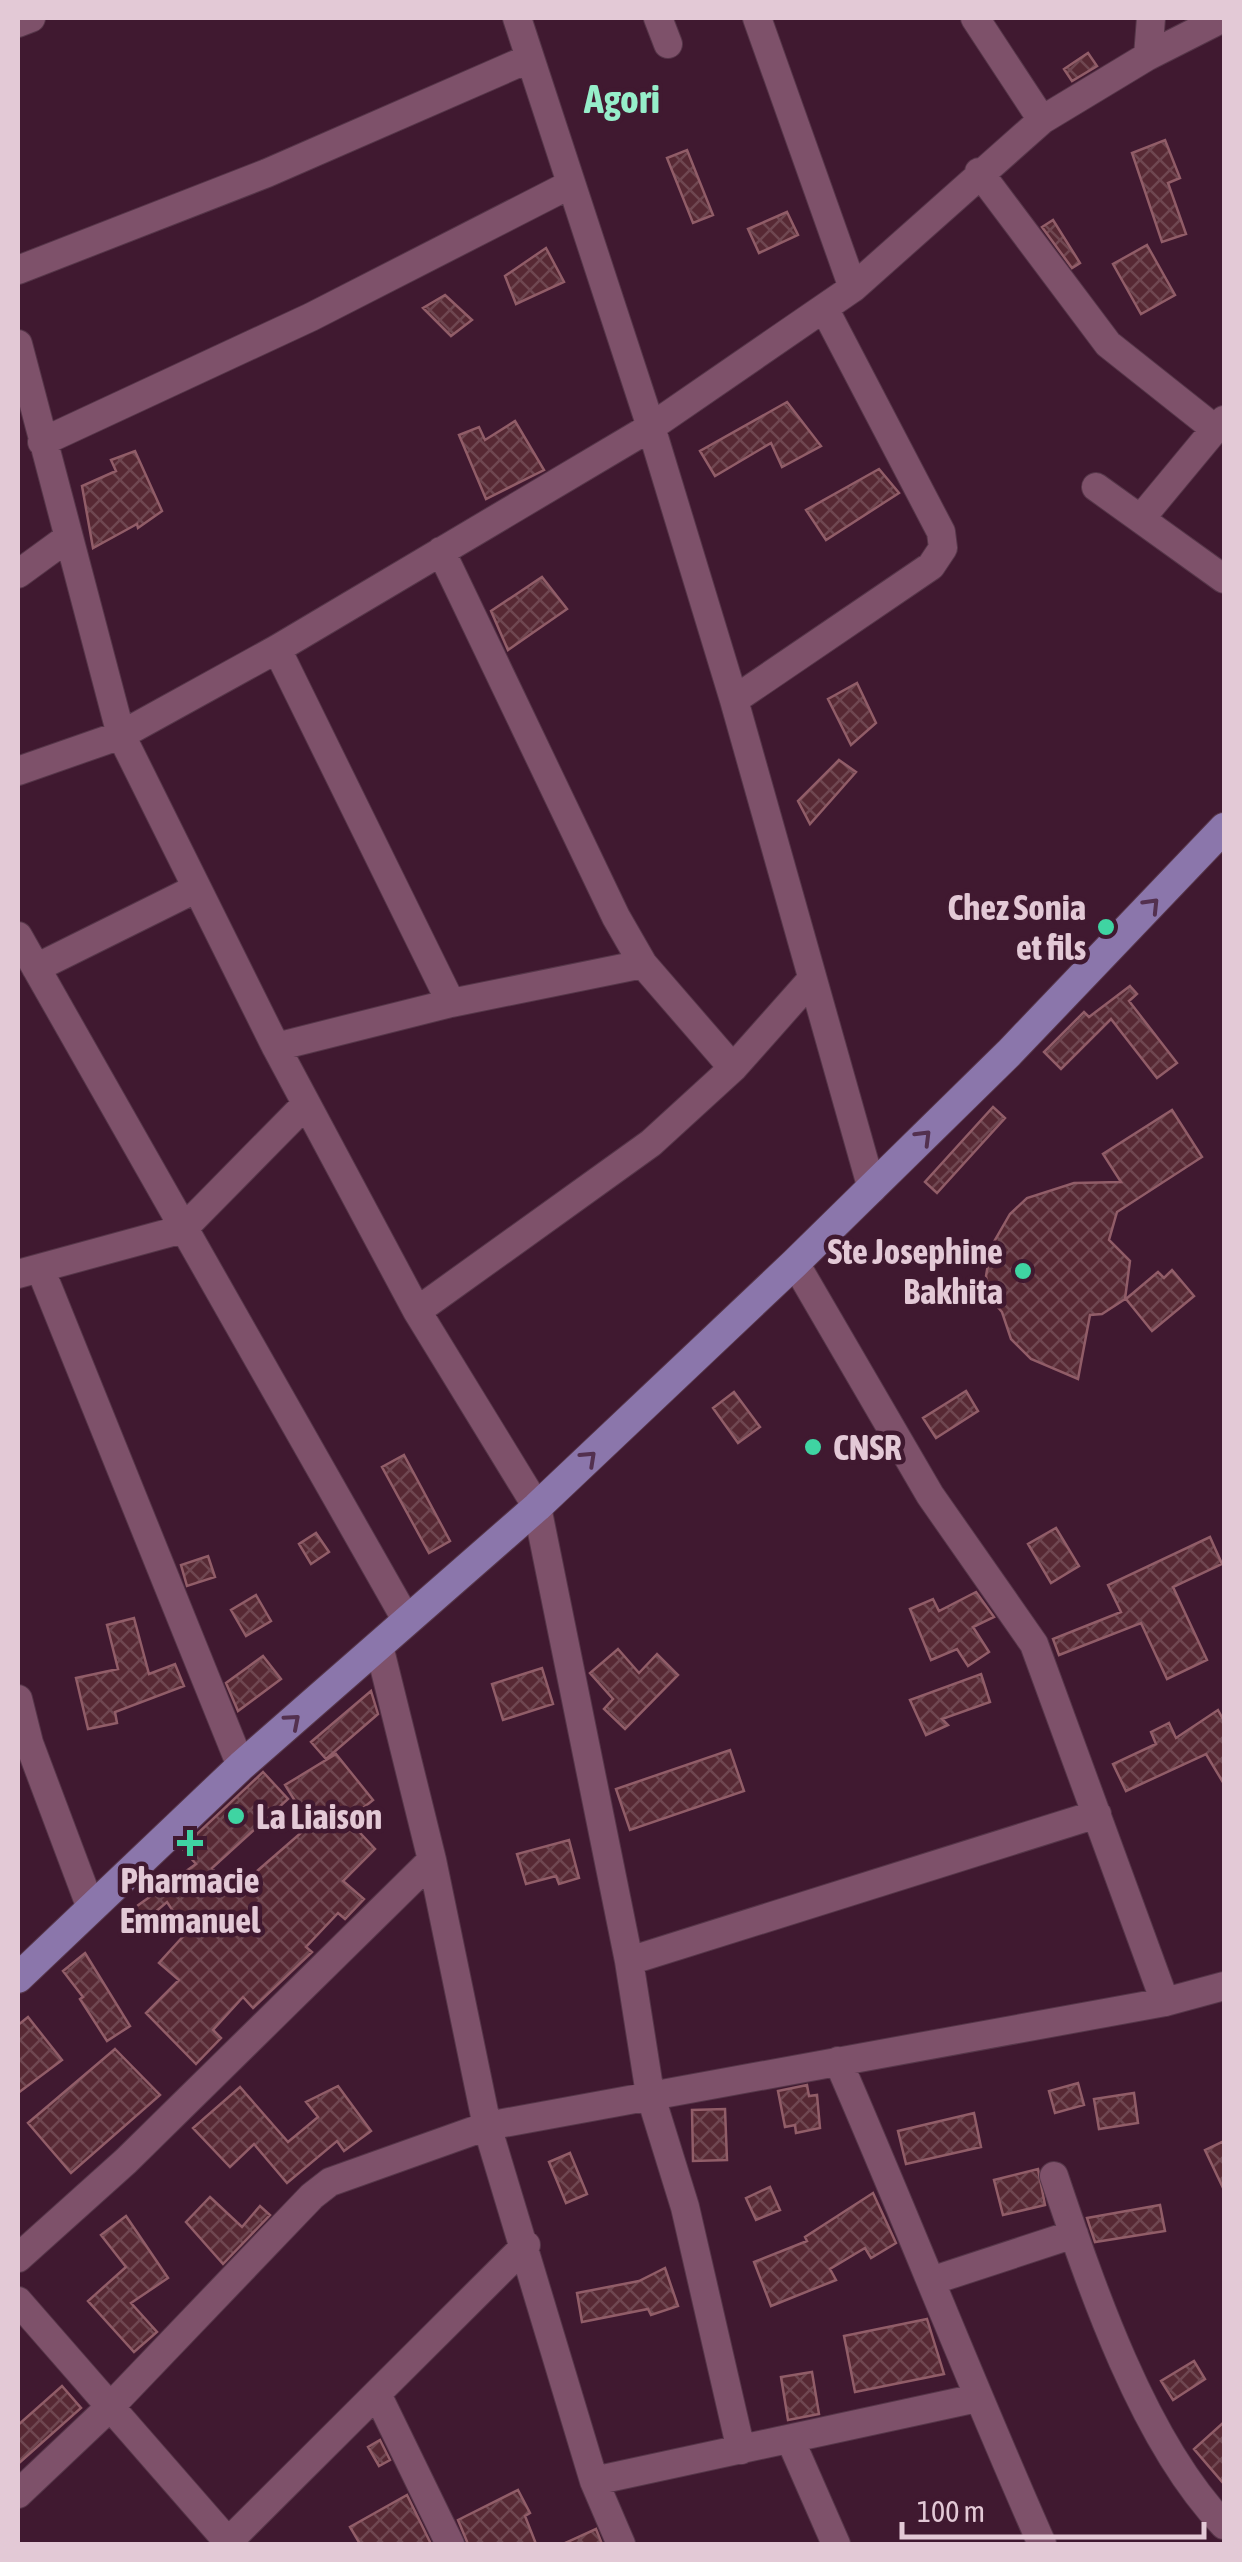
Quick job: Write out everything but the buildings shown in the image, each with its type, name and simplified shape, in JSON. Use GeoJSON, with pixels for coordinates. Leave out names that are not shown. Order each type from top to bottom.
{"type":"FeatureCollection","features":[{"type":"Feature","properties":{"kind":"main road"},"geometry":{"type":"LineString","coordinates":[[18,1978],[241,1766],[537,1507],[872,1189],[1224,828]]}},
{"type":"Feature","properties":{"kind":"street"},"geometry":{"type":"LineString","coordinates":[[18,22],[30,18]]}},
{"type":"Feature","properties":{"kind":"street"},"geometry":{"type":"LineString","coordinates":[[518,18],[528,60],[651,427],[734,700],[872,1189]]}},
{"type":"Feature","properties":{"kind":"street"},"geometry":{"type":"LineString","coordinates":[[757,18],[853,288]]}},
{"type":"Feature","properties":{"kind":"street"},"geometry":{"type":"LineString","coordinates":[[975,18],[1042,120]]}},
{"type":"Feature","properties":{"kind":"street"},"geometry":{"type":"LineString","coordinates":[[1148,56],[1151,18]]}},
{"type":"Feature","properties":{"kind":"street"},"geometry":{"type":"LineString","coordinates":[[18,771],[121,735],[277,649],[651,427],[853,288],[1042,120],[1148,56],[1223,18]]}},
{"type":"Feature","properties":{"kind":"street"},"geometry":{"type":"LineString","coordinates":[[18,270],[267,173],[528,60]]}},
{"type":"Feature","properties":{"kind":"street"},"geometry":{"type":"LineString","coordinates":[[980,172],[1108,344],[1220,424],[1142,517]]}},
{"type":"Feature","properties":{"kind":"street"},"geometry":{"type":"LineString","coordinates":[[42,442],[311,317],[570,184]]}},
{"type":"Feature","properties":{"kind":"street"},"geometry":{"type":"LineString","coordinates":[[734,700],[931,566],[943,548],[941,532],[824,308]]}},
{"type":"Feature","properties":{"kind":"street"},"geometry":{"type":"LineString","coordinates":[[18,344],[66,540],[121,735],[276,1047],[417,1311],[537,1507],[629,1961],[650,2094],[689,2224],[742,2450]]}},
{"type":"Feature","properties":{"kind":"street"},"geometry":{"type":"LineString","coordinates":[[1096,487],[1224,580]]}},
{"type":"Feature","properties":{"kind":"street"},"geometry":{"type":"LineString","coordinates":[[18,574],[66,540]]}},
{"type":"Feature","properties":{"kind":"street"},"geometry":{"type":"LineString","coordinates":[[441,551],[616,917],[643,964],[732,1068]]}},
{"type":"Feature","properties":{"kind":"street"},"geometry":{"type":"LineString","coordinates":[[277,649],[451,1003]]}},
{"type":"Feature","properties":{"kind":"street"},"geometry":{"type":"LineString","coordinates":[[36,968],[198,888]]}},
{"type":"Feature","properties":{"kind":"street"},"geometry":{"type":"LineString","coordinates":[[18,936],[408,1621]]}},
{"type":"Feature","properties":{"kind":"street"},"geometry":{"type":"LineString","coordinates":[[276,1047],[451,1003],[643,964]]}},
{"type":"Feature","properties":{"kind":"street"},"geometry":{"type":"LineString","coordinates":[[417,1311],[609,1178],[732,1068],[812,980]]}},
{"type":"Feature","properties":{"kind":"street"},"geometry":{"type":"LineString","coordinates":[[241,1766],[29,1271],[183,1229],[306,1104]]}},
{"type":"Feature","properties":{"kind":"street"},"geometry":{"type":"LineString","coordinates":[[795,1262],[946,1520],[1034,1644],[1165,2002]]}},
{"type":"Feature","properties":{"kind":"street"},"geometry":{"type":"LineString","coordinates":[[379,1646],[432,1860],[486,2126],[526,2245],[594,2481],[621,2544]]}},
{"type":"Feature","properties":{"kind":"street"},"geometry":{"type":"LineString","coordinates":[[18,1700],[23,1743],[91,1908]]}},
{"type":"Feature","properties":{"kind":"street"},"geometry":{"type":"LineString","coordinates":[[629,1961],[1097,1814]]}},
{"type":"Feature","properties":{"kind":"street"},"geometry":{"type":"LineString","coordinates":[[18,2258],[126,2161],[432,1860]]}},
{"type":"Feature","properties":{"kind":"street"},"geometry":{"type":"LineString","coordinates":[[18,2494],[110,2406],[320,2188],[486,2126],[1165,2002],[1224,1986]]}},
{"type":"Feature","properties":{"kind":"street"},"geometry":{"type":"LineString","coordinates":[[838,2062],[934,2280],[977,2398],[1042,2544]]}},
{"type":"Feature","properties":{"kind":"street"},"geometry":{"type":"LineString","coordinates":[[1054,2176],[1074,2234],[1162,2438],[1224,2524]]}},
{"type":"Feature","properties":{"kind":"street"},"geometry":{"type":"LineString","coordinates":[[934,2280],[1074,2234]]}},
{"type":"Feature","properties":{"kind":"street"},"geometry":{"type":"LineString","coordinates":[[18,2302],[228,2544],[526,2245]]}},
{"type":"Feature","properties":{"kind":"street"},"geometry":{"type":"LineString","coordinates":[[378,2396],[450,2544]]}},
{"type":"Feature","properties":{"kind":"street"},"geometry":{"type":"LineString","coordinates":[[594,2481],[977,2398]]}},
{"type":"Feature","properties":{"kind":"street"},"geometry":{"type":"LineString","coordinates":[[790,2439],[836,2544]]}},
{"type":"Feature","properties":{"kind":"place","name":"Chez Sonia et fils"},"geometry":{"type":"Point","coordinates":[1106,927]}},
{"type":"Feature","properties":{"kind":"place","name":"Ste Josephine Bakhita"},"geometry":{"type":"Point","coordinates":[1023,1271]}},
{"type":"Feature","properties":{"kind":"place","name":"CNSR"},"geometry":{"type":"Point","coordinates":[813,1447]}},
{"type":"Feature","properties":{"kind":"place","name":"La Liaison"},"geometry":{"type":"Point","coordinates":[236,1816]}},
{"type":"Feature","properties":{"kind":"place","name":"Pharmacie Emmanuel"},"geometry":{"type":"Point","coordinates":[190,1843]}},
{"type":"Feature","properties":{"kind":"district","name":"Agori"},"geometry":{"type":"Point","coordinates":[622,98]}}]}
